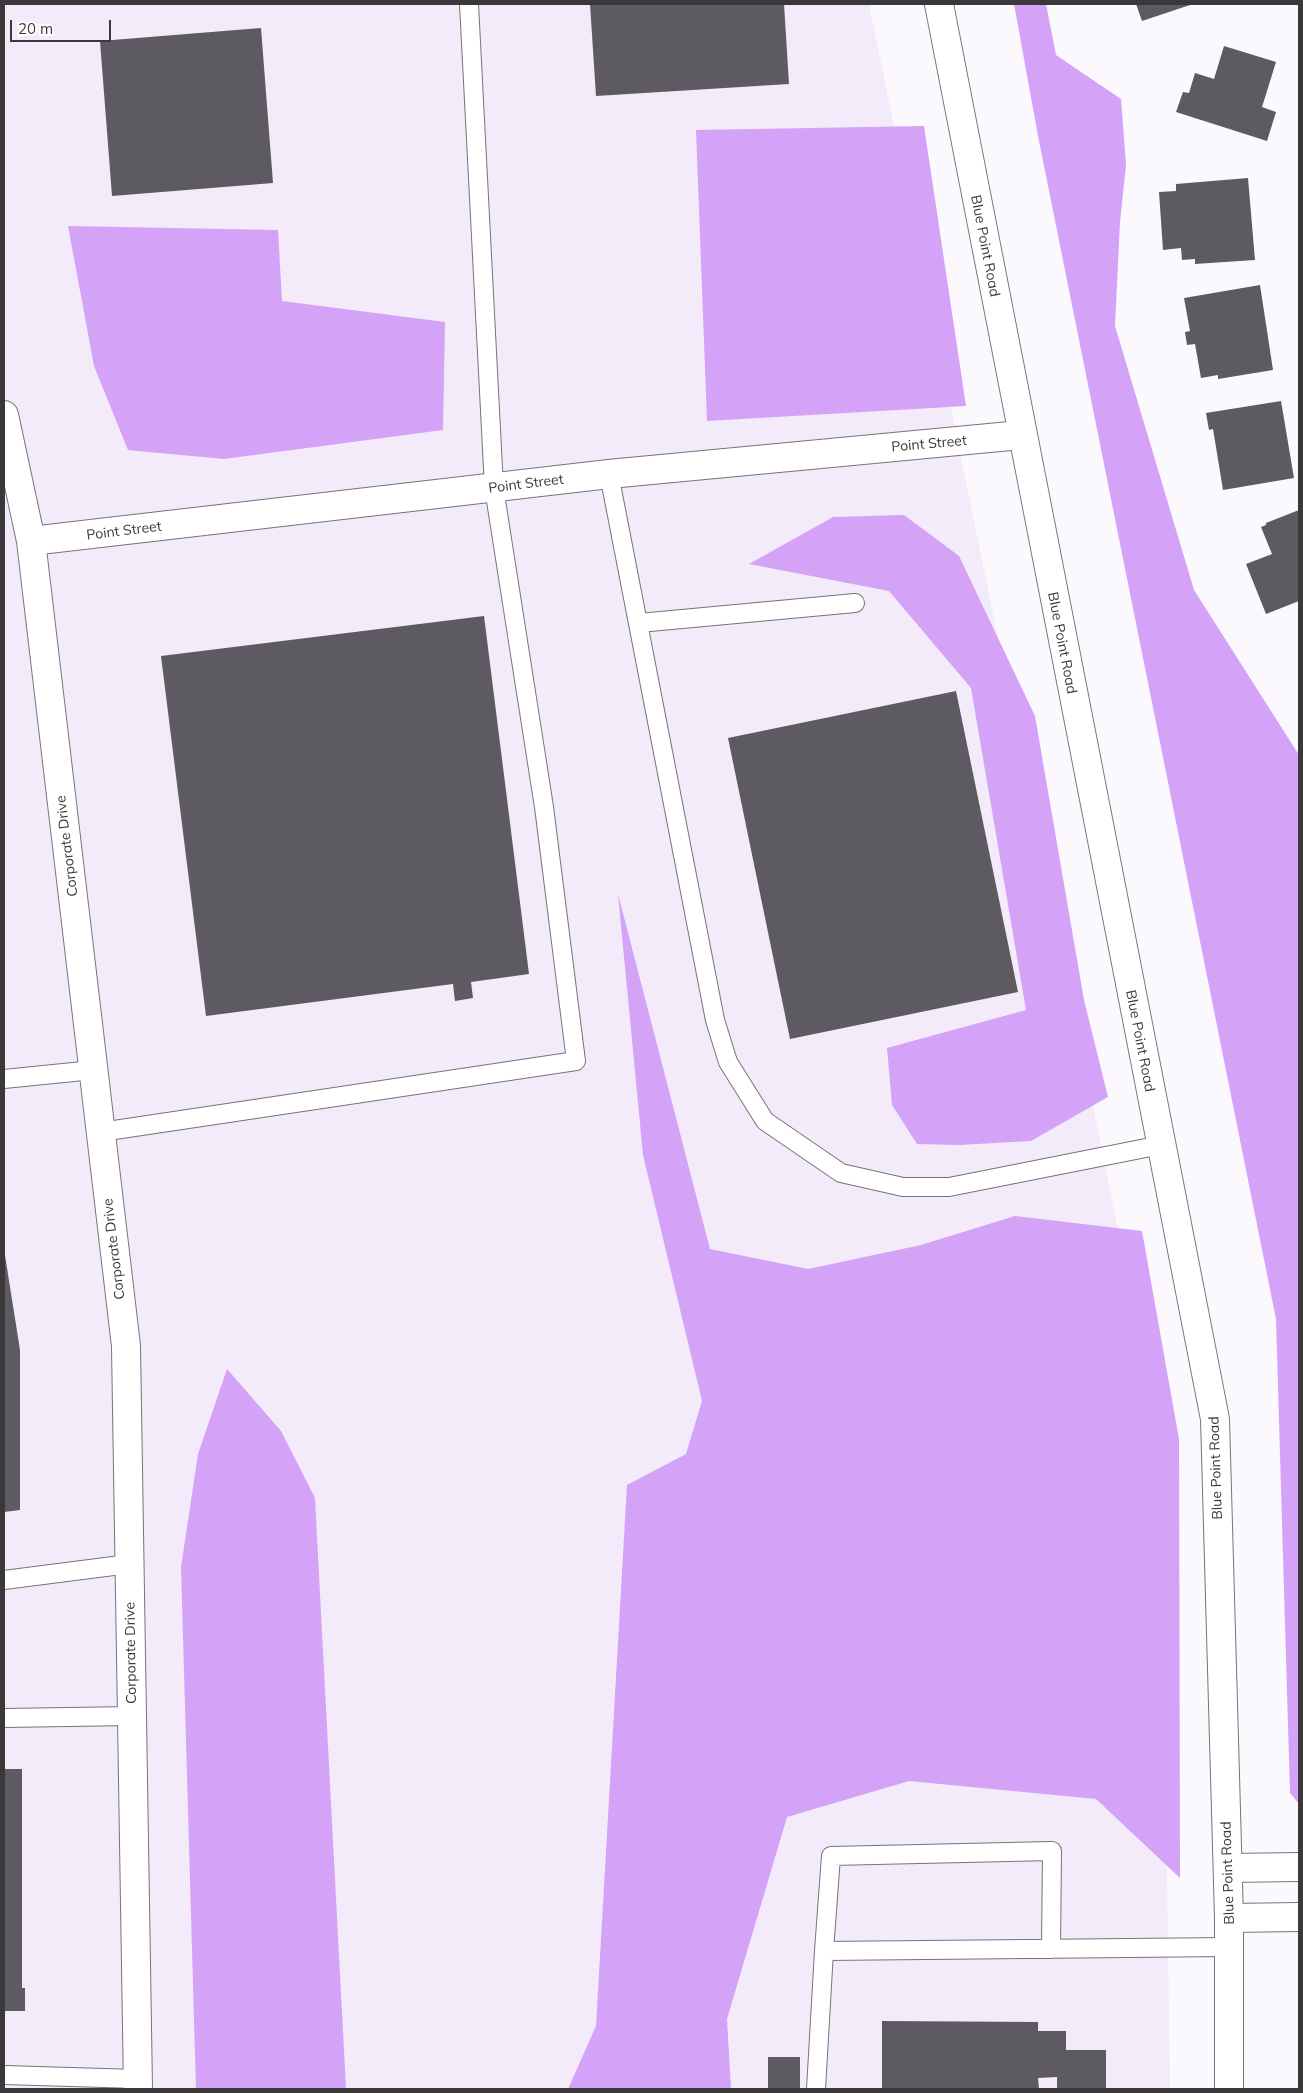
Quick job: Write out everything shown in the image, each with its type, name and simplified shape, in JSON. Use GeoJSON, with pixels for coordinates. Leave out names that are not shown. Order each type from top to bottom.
{"type":"FeatureCollection","features":[{"type":"Feature","properties":{"kind":"street","name":"Blue Point Road"},"geometry":{"type":"LineString","coordinates":[[939,4],[1021,435],[1215,1419],[1230,1947],[1229,2089]]}},
{"type":"Feature","properties":{"kind":"street","name":"Corporate Drive"},"geometry":{"type":"LineString","coordinates":[[4,415],[31,541],[126,1346],[138,2084]]}},
{"type":"Feature","properties":{"kind":"street","name":"Point Street"},"geometry":{"type":"LineString","coordinates":[[31,541],[609,474],[1021,435]]}},
{"type":"Feature","properties":{"kind":"street"},"geometry":{"type":"LineString","coordinates":[[1228,1868],[1299,1867]]}},
{"type":"Feature","properties":{"kind":"street"},"geometry":{"type":"LineString","coordinates":[[1229,1918],[1299,1917]]}},
{"type":"Feature","properties":{"kind":"lane"},"geometry":{"type":"LineString","coordinates":[[101,1132],[576,1061],[544,807],[494,488],[469,4]]}},
{"type":"Feature","properties":{"kind":"lane"},"geometry":{"type":"LineString","coordinates":[[609,474],[715,1020],[728,1062],[765,1121],[841,1173],[903,1187],[949,1187],[1161,1145]]}},
{"type":"Feature","properties":{"kind":"lane"},"geometry":{"type":"LineString","coordinates":[[639,624],[855,603]]}},
{"type":"Feature","properties":{"kind":"lane"},"geometry":{"type":"LineString","coordinates":[[4,1079],[93,1070]]}},
{"type":"Feature","properties":{"kind":"lane"},"geometry":{"type":"LineString","coordinates":[[4,1580],[130,1564]]}},
{"type":"Feature","properties":{"kind":"lane"},"geometry":{"type":"LineString","coordinates":[[4,1718],[132,1716]]}},
{"type":"Feature","properties":{"kind":"lane"},"geometry":{"type":"LineString","coordinates":[[816,2089],[831,1856],[1052,1851],[1051,1949]]}},
{"type":"Feature","properties":{"kind":"lane"},"geometry":{"type":"LineString","coordinates":[[824,1951],[1230,1947]]}},
{"type":"Feature","properties":{"kind":"lane"},"geometry":{"type":"LineString","coordinates":[[4,2075],[138,2084]]}},
{"type":"Feature","properties":{"kind":"shaded area"},"geometry":{"type":"Polygon","coordinates":[[[4,4],[869,4],[1161,1441],[1170,2089],[4,2089],[4,4]]]}},
{"type":"Feature","properties":{"kind":"shaded area"},"geometry":{"type":"Polygon","coordinates":[[[1014,4],[1046,4],[1056,55],[1121,99],[1126,165],[1120,222],[1115,326],[1194,590],[1299,755],[1299,1804],[1290,1793],[1276,1319],[1038,136],[1014,4]]]}},
{"type":"Feature","properties":{"kind":"shaded area"},"geometry":{"type":"Polygon","coordinates":[[[924,126],[966,406],[707,421],[696,130],[924,126]]]}},
{"type":"Feature","properties":{"kind":"shaded area"},"geometry":{"type":"Polygon","coordinates":[[[68,226],[278,230],[282,301],[445,322],[443,430],[224,459],[128,450],[94,366],[68,226]]]}},
{"type":"Feature","properties":{"kind":"shaded area"},"geometry":{"type":"Polygon","coordinates":[[[904,515],[959,556],[1035,716],[1084,1000],[1108,1097],[1031,1141],[959,1145],[917,1144],[892,1105],[887,1048],[1026,1010],[971,688],[889,591],[749,564],[833,517],[904,515]]]}},
{"type":"Feature","properties":{"kind":"shaded area"},"geometry":{"type":"Polygon","coordinates":[[[618,894],[710,1249],[808,1269],[921,1245],[1015,1216],[1142,1231],[1179,1439],[1180,1878],[1096,1799],[909,1781],[787,1817],[727,2019],[731,2089],[568,2089],[596,2026],[627,1485],[686,1454],[702,1401],[643,1155],[618,894]]]}},
{"type":"Feature","properties":{"kind":"shaded area"},"geometry":{"type":"Polygon","coordinates":[[[227,1369],[281,1431],[315,1498],[346,2089],[196,2089],[181,1567],[198,1454],[227,1369]]]}},
{"type":"Feature","properties":{"kind":"building"},"geometry":{"type":"Polygon","coordinates":[[[590,4],[784,4],[789,84],[596,96],[590,4]]]}},
{"type":"Feature","properties":{"kind":"building"},"geometry":{"type":"Polygon","coordinates":[[[1136,4],[1193,4],[1142,21],[1136,4]]]}},
{"type":"Feature","properties":{"kind":"building"},"geometry":{"type":"Polygon","coordinates":[[[261,28],[273,183],[112,196],[100,41],[261,28]]]}},
{"type":"Feature","properties":{"kind":"building"},"geometry":{"type":"Polygon","coordinates":[[[1224,46],[1276,62],[1262,107],[1276,112],[1267,141],[1176,112],[1183,92],[1189,93],[1195,73],[1214,79],[1224,46]]]}},
{"type":"Feature","properties":{"kind":"building"},"geometry":{"type":"Polygon","coordinates":[[[1248,178],[1255,260],[1195,264],[1195,259],[1182,260],[1181,248],[1163,250],[1159,192],[1176,191],[1176,184],[1248,178]]]}},
{"type":"Feature","properties":{"kind":"building"},"geometry":{"type":"Polygon","coordinates":[[[1260,285],[1273,370],[1218,379],[1218,375],[1201,378],[1195,344],[1187,345],[1185,332],[1190,331],[1184,298],[1260,285]]]}},
{"type":"Feature","properties":{"kind":"building"},"geometry":{"type":"Polygon","coordinates":[[[1281,401],[1294,478],[1223,490],[1213,429],[1209,430],[1206,413],[1281,401]]]}},
{"type":"Feature","properties":{"kind":"building"},"geometry":{"type":"Polygon","coordinates":[[[1299,510],[1299,601],[1266,614],[1246,564],[1272,554],[1261,527],[1266,525],[1266,523],[1299,510]]]}},
{"type":"Feature","properties":{"kind":"building"},"geometry":{"type":"Polygon","coordinates":[[[484,616],[529,974],[471,982],[473,998],[455,1001],[453,984],[206,1016],[161,656],[484,616]]]}},
{"type":"Feature","properties":{"kind":"building"},"geometry":{"type":"Polygon","coordinates":[[[956,691],[1018,992],[790,1039],[728,738],[956,691]]]}},
{"type":"Feature","properties":{"kind":"building"},"geometry":{"type":"Polygon","coordinates":[[[4,1249],[20,1350],[20,1510],[4,1512],[4,1249]]]}},
{"type":"Feature","properties":{"kind":"building"},"geometry":{"type":"Polygon","coordinates":[[[4,1769],[22,1769],[22,1988],[25,1988],[25,2011],[4,2011],[4,1769]]]}},
{"type":"Feature","properties":{"kind":"building"},"geometry":{"type":"Polygon","coordinates":[[[882,2021],[1038,2022],[1038,2031],[1066,2031],[1066,2050],[1106,2050],[1106,2089],[1057,2089],[1057,2077],[1038,2078],[1039,2089],[882,2089],[882,2021]]]}},
{"type":"Feature","properties":{"kind":"building"},"geometry":{"type":"Polygon","coordinates":[[[768,2057],[800,2057],[800,2089],[768,2089],[768,2057]]]}}]}
